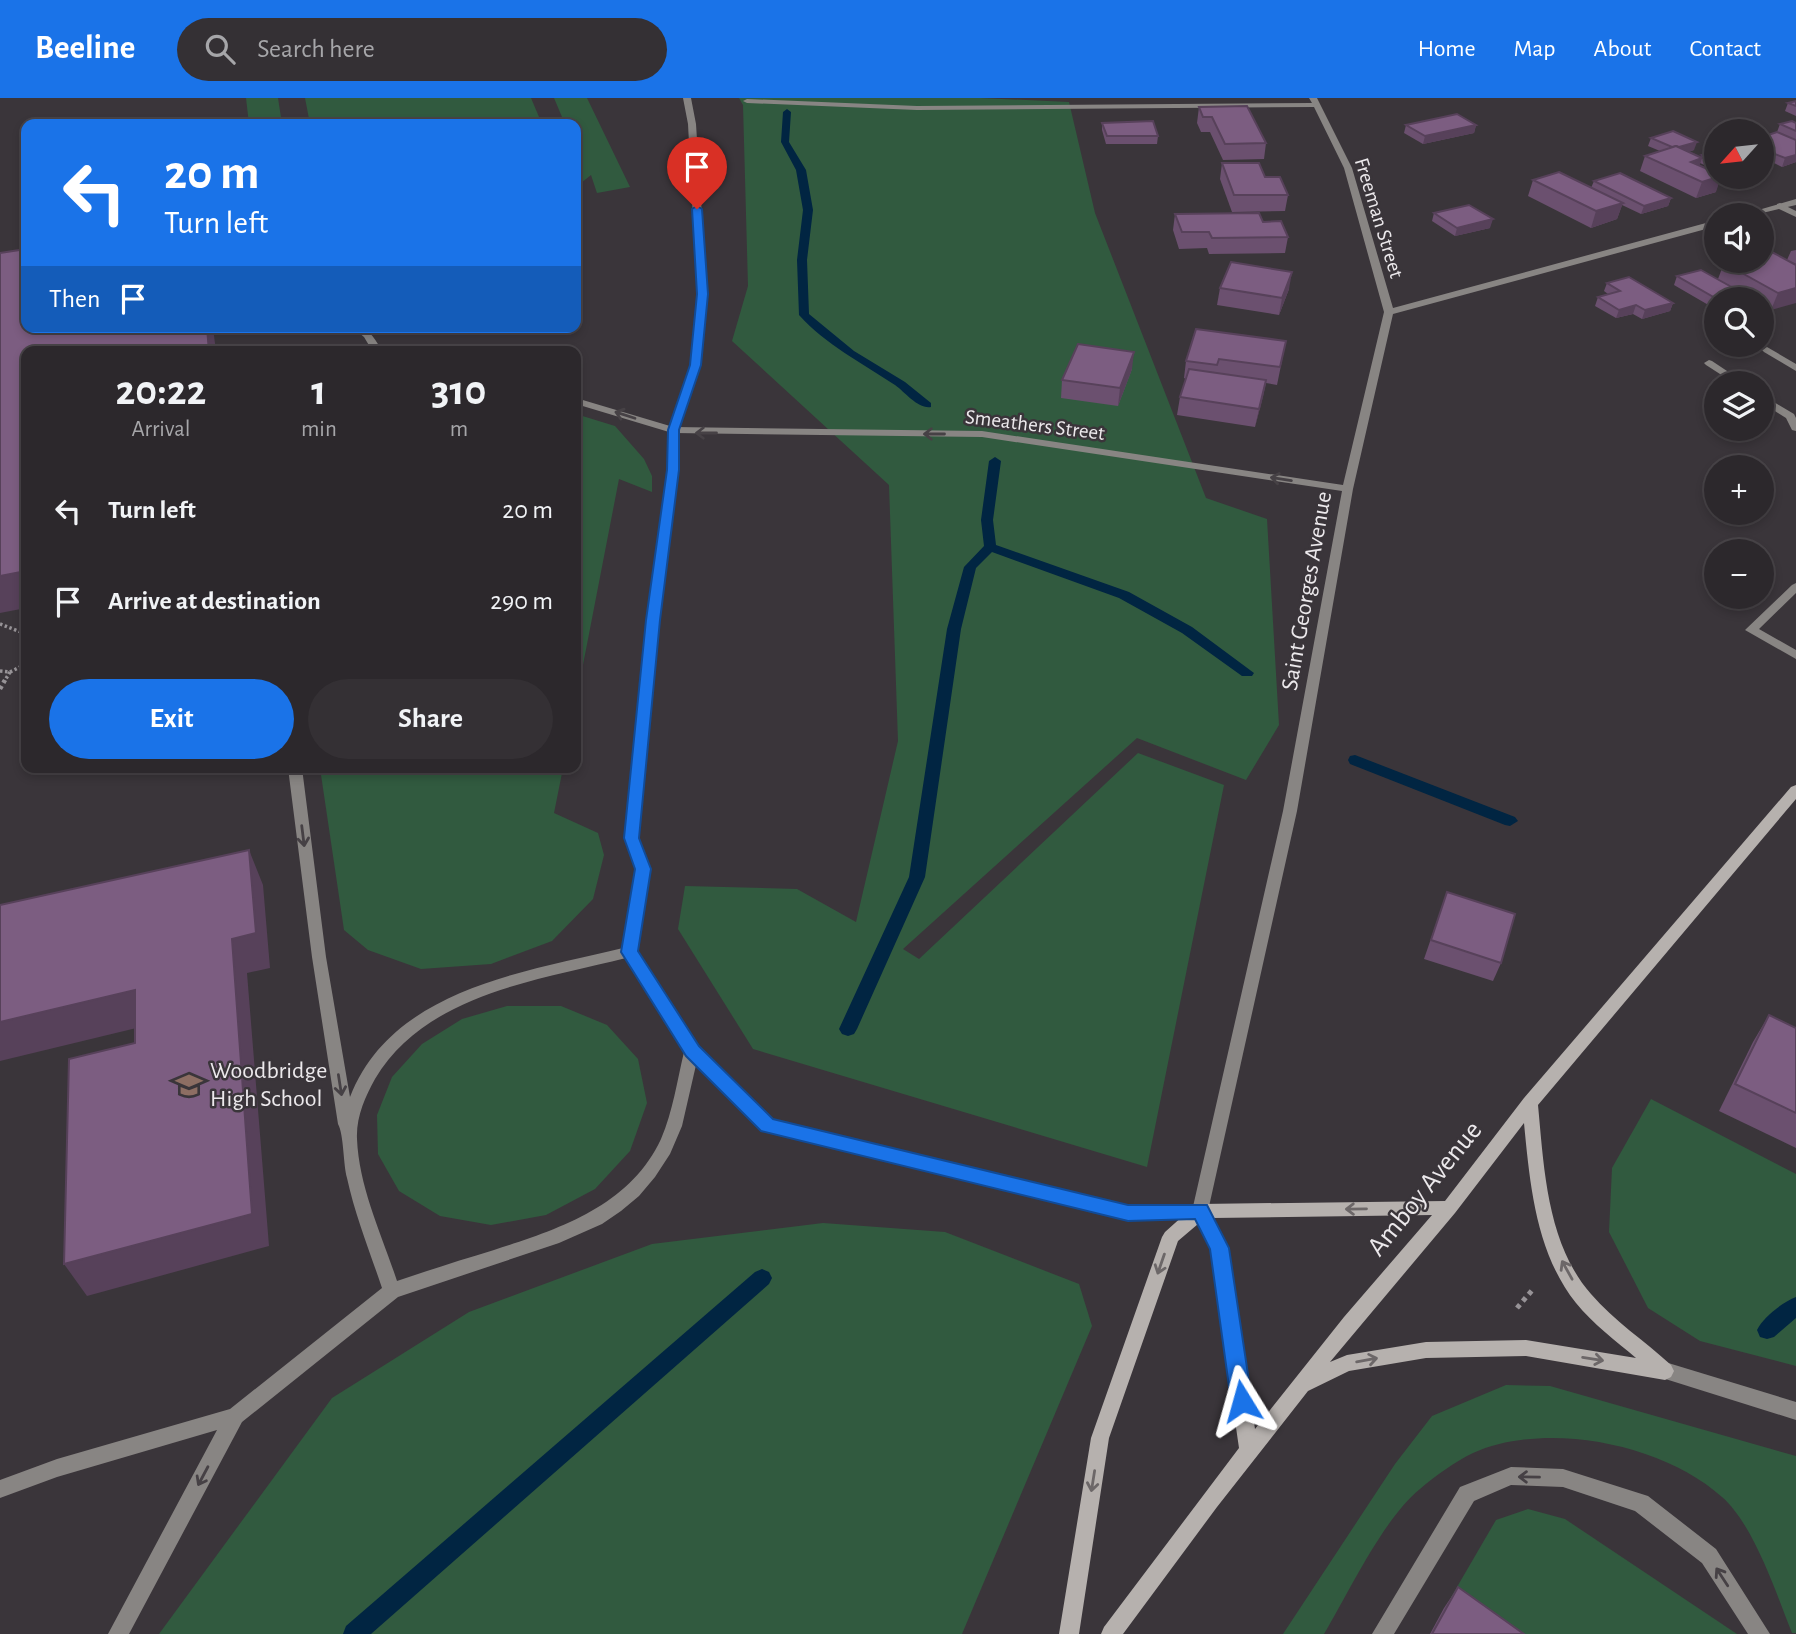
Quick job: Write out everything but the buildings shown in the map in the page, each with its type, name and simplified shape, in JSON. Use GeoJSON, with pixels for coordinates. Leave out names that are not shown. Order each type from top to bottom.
{"type":"FeatureCollection","features":[{"type":"Feature","properties":{"kind":"main road","name":"Amboy Avenue"},"geometry":{"type":"LineString","coordinates":[[1111,1634],[1210,1500],[1350,1323],[1449,1208],[1530,1103],[1796,790]]}},
{"type":"Feature","properties":{"kind":"main road"},"geometry":{"type":"LineString","coordinates":[[1530,1103],[1537,1179],[1557,1253],[1582,1297],[1665,1371]]}},
{"type":"Feature","properties":{"kind":"main road"},"geometry":{"type":"LineString","coordinates":[[1069,1634],[1100,1438],[1171,1237],[1200,1211],[1449,1208]]}},
{"type":"Feature","properties":{"kind":"main road"},"geometry":{"type":"LineString","coordinates":[[1200,1211],[1219,1248],[1249,1452]]}},
{"type":"Feature","properties":{"kind":"main road"},"geometry":{"type":"LineString","coordinates":[[1304,1384],[1347,1363],[1426,1350],[1526,1348],[1665,1371]]}},
{"type":"Feature","properties":{"kind":"street"},"geometry":{"type":"LineString","coordinates":[[687,98],[692,124],[702,294],[695,365],[674,430],[673,470],[653,620],[631,838],[643,869],[630,952],[692,1051],[768,1126],[1128,1213],[1200,1211]]}},
{"type":"Feature","properties":{"kind":"street"},"geometry":{"type":"LineString","coordinates":[[747,101],[917,108],[1314,101]]}},
{"type":"Feature","properties":{"kind":"street","name":"Freeman Street"},"geometry":{"type":"LineString","coordinates":[[1314,101],[1348,168],[1389,312]]}},
{"type":"Feature","properties":{"kind":"street"},"geometry":{"type":"LineString","coordinates":[[1774,208],[1796,202]]}},
{"type":"Feature","properties":{"kind":"street"},"geometry":{"type":"LineString","coordinates":[[1780,206],[1796,214]]}},
{"type":"Feature","properties":{"kind":"street"},"geometry":{"type":"LineString","coordinates":[[1389,312],[1704,227]]}},
{"type":"Feature","properties":{"kind":"street","name":"Saint Georges Avenue"},"geometry":{"type":"LineString","coordinates":[[1200,1211],[1290,811],[1348,489],[1389,312]]}},
{"type":"Feature","properties":{"kind":"street"},"geometry":{"type":"LineString","coordinates":[[1774,354],[1796,368]]}},
{"type":"Feature","properties":{"kind":"street"},"geometry":{"type":"LineString","coordinates":[[1709,363],[1721,371]]}},
{"type":"Feature","properties":{"kind":"street","name":"Smeathers Street"},"geometry":{"type":"LineString","coordinates":[[581,402],[674,430],[982,434],[1348,489]]}},
{"type":"Feature","properties":{"kind":"street"},"geometry":{"type":"LineString","coordinates":[[1774,405],[1793,415],[1796,428]]}},
{"type":"Feature","properties":{"kind":"street"},"geometry":{"type":"LineString","coordinates":[[1796,587],[1751,630],[1796,655]]}},
{"type":"Feature","properties":{"kind":"street"},"geometry":{"type":"LineString","coordinates":[[296,773],[319,957],[348,1140],[354,1170],[392,1291]]}},
{"type":"Feature","properties":{"kind":"street"},"geometry":{"type":"LineString","coordinates":[[348,1140],[353,1109],[366,1078],[385,1051],[411,1027],[441,1008],[474,993],[630,952]]}},
{"type":"Feature","properties":{"kind":"street"},"geometry":{"type":"LineString","coordinates":[[0,1489],[57,1468],[235,1416],[392,1291],[562,1236],[596,1220],[625,1199],[648,1174],[666,1147],[692,1051]]}},
{"type":"Feature","properties":{"kind":"street"},"geometry":{"type":"LineString","coordinates":[[1665,1371],[1796,1411]]}},
{"type":"Feature","properties":{"kind":"street"},"geometry":{"type":"LineString","coordinates":[[118,1634],[235,1416]]}},
{"type":"Feature","properties":{"kind":"street"},"geometry":{"type":"LineString","coordinates":[[1382,1634],[1467,1494],[1511,1476],[1563,1478],[1641,1503],[1709,1556],[1760,1634]]}},
{"type":"Feature","properties":{"kind":"path"},"geometry":{"type":"LineString","coordinates":[[0,624],[21,632]]}},
{"type":"Feature","properties":{"kind":"path"},"geometry":{"type":"LineString","coordinates":[[0,671],[10,672],[21,666]]}},
{"type":"Feature","properties":{"kind":"path"},"geometry":{"type":"LineString","coordinates":[[0,689],[10,672]]}},
{"type":"Feature","properties":{"kind":"path"},"geometry":{"type":"LineString","coordinates":[[1517,1308],[1534,1288]]}},
{"type":"Feature","properties":{"kind":"green space"},"geometry":{"type":"Polygon","coordinates":[[[246,98],[278,98],[281,119],[248,119],[246,98]]]}},
{"type":"Feature","properties":{"kind":"green space"},"geometry":{"type":"Polygon","coordinates":[[[305,98],[531,98],[540,119],[309,119],[305,98]]]}},
{"type":"Feature","properties":{"kind":"green space"},"geometry":{"type":"Polygon","coordinates":[[[554,98],[587,98],[630,187],[597,193],[591,175],[581,183],[581,119],[563,119],[554,98]]]}},
{"type":"Feature","properties":{"kind":"green space"},"geometry":{"type":"Polygon","coordinates":[[[739,98],[980,98],[1069,102],[1095,213],[1206,498],[1267,519],[1279,725],[1246,780],[1137,738],[903,949],[919,959],[1138,753],[1224,785],[1147,1167],[753,1049],[678,929],[685,886],[797,889],[856,922],[898,741],[889,485],[732,341],[748,286],[743,105],[739,98]]]}},
{"type":"Feature","properties":{"kind":"green space"},"geometry":{"type":"Polygon","coordinates":[[[581,416],[615,426],[644,459],[652,476],[652,492],[619,479],[581,675],[581,416]]]}},
{"type":"Feature","properties":{"kind":"green space"},"geometry":{"type":"Polygon","coordinates":[[[321,773],[562,773],[554,813],[598,833],[604,855],[593,899],[552,941],[491,964],[421,969],[368,950],[344,930],[321,773]]]}},
{"type":"Feature","properties":{"kind":"green space"},"geometry":{"type":"Polygon","coordinates":[[[507,1006],[561,1006],[607,1025],[638,1059],[647,1103],[630,1151],[595,1189],[546,1215],[491,1225],[440,1216],[399,1191],[378,1154],[377,1115],[392,1077],[422,1044],[462,1019],[507,1006]]]}},
{"type":"Feature","properties":{"kind":"green space"},"geometry":{"type":"Polygon","coordinates":[[[1651,1099],[1796,1174],[1796,1366],[1700,1341],[1648,1308],[1609,1232],[1612,1168],[1651,1099]]]}},
{"type":"Feature","properties":{"kind":"green space"},"geometry":{"type":"Polygon","coordinates":[[[823,1223],[945,1232],[1079,1284],[1092,1326],[962,1634],[159,1634],[332,1398],[469,1312],[652,1244],[823,1223]]]}},
{"type":"Feature","properties":{"kind":"green space"},"geometry":{"type":"Polygon","coordinates":[[[1506,1385],[1550,1386],[1796,1456],[1796,1633],[1792,1633],[1763,1560],[1744,1524],[1722,1497],[1698,1479],[1669,1463],[1637,1451],[1569,1438],[1535,1438],[1502,1443],[1473,1453],[1432,1479],[1406,1502],[1393,1518],[1324,1634],[1283,1634],[1395,1464],[1432,1416],[1506,1385]]]}},
{"type":"Feature","properties":{"kind":"green space"},"geometry":{"type":"Polygon","coordinates":[[[1528,1509],[1565,1519],[1737,1634],[1499,1634],[1450,1599],[1496,1520],[1528,1509]]]}},
{"type":"Feature","properties":{"kind":"waterway"},"geometry":{"type":"LineString","coordinates":[[787,112],[785,142],[801,170],[808,210],[802,260],[804,315],[850,353],[901,384],[927,405]]}},
{"type":"Feature","properties":{"kind":"waterway"},"geometry":{"type":"LineString","coordinates":[[990,547],[987,520],[995,461]]}},
{"type":"Feature","properties":{"kind":"waterway"},"geometry":{"type":"LineString","coordinates":[[848,1029],[917,877],[954,629],[970,567],[990,547]]}},
{"type":"Feature","properties":{"kind":"waterway"},"geometry":{"type":"LineString","coordinates":[[990,547],[1124,595],[1187,630],[1247,673]]}},
{"type":"Feature","properties":{"kind":"waterway"},"geometry":{"type":"LineString","coordinates":[[1355,760],[1510,821]]}},
{"type":"Feature","properties":{"kind":"waterway"},"geometry":{"type":"LineString","coordinates":[[354,1634],[762,1278]]}},
{"type":"Feature","properties":{"kind":"waterway"},"geometry":{"type":"LineString","coordinates":[[1767,1330],[1796,1306]]}},
{"type":"Feature","properties":{"kind":"place","name":"Woodbridge High School"},"geometry":{"type":"Point","coordinates":[189,1085]}},
{"type":"Feature","properties":{"kind":"route"},"geometry":{"type":"LineString","coordinates":[[697,209],[702,294],[695,365],[674,430],[673,470],[653,620],[631,838],[643,869],[630,952],[692,1051],[768,1126],[1128,1213],[1200,1211],[1219,1248],[1242,1401]]}}]}
